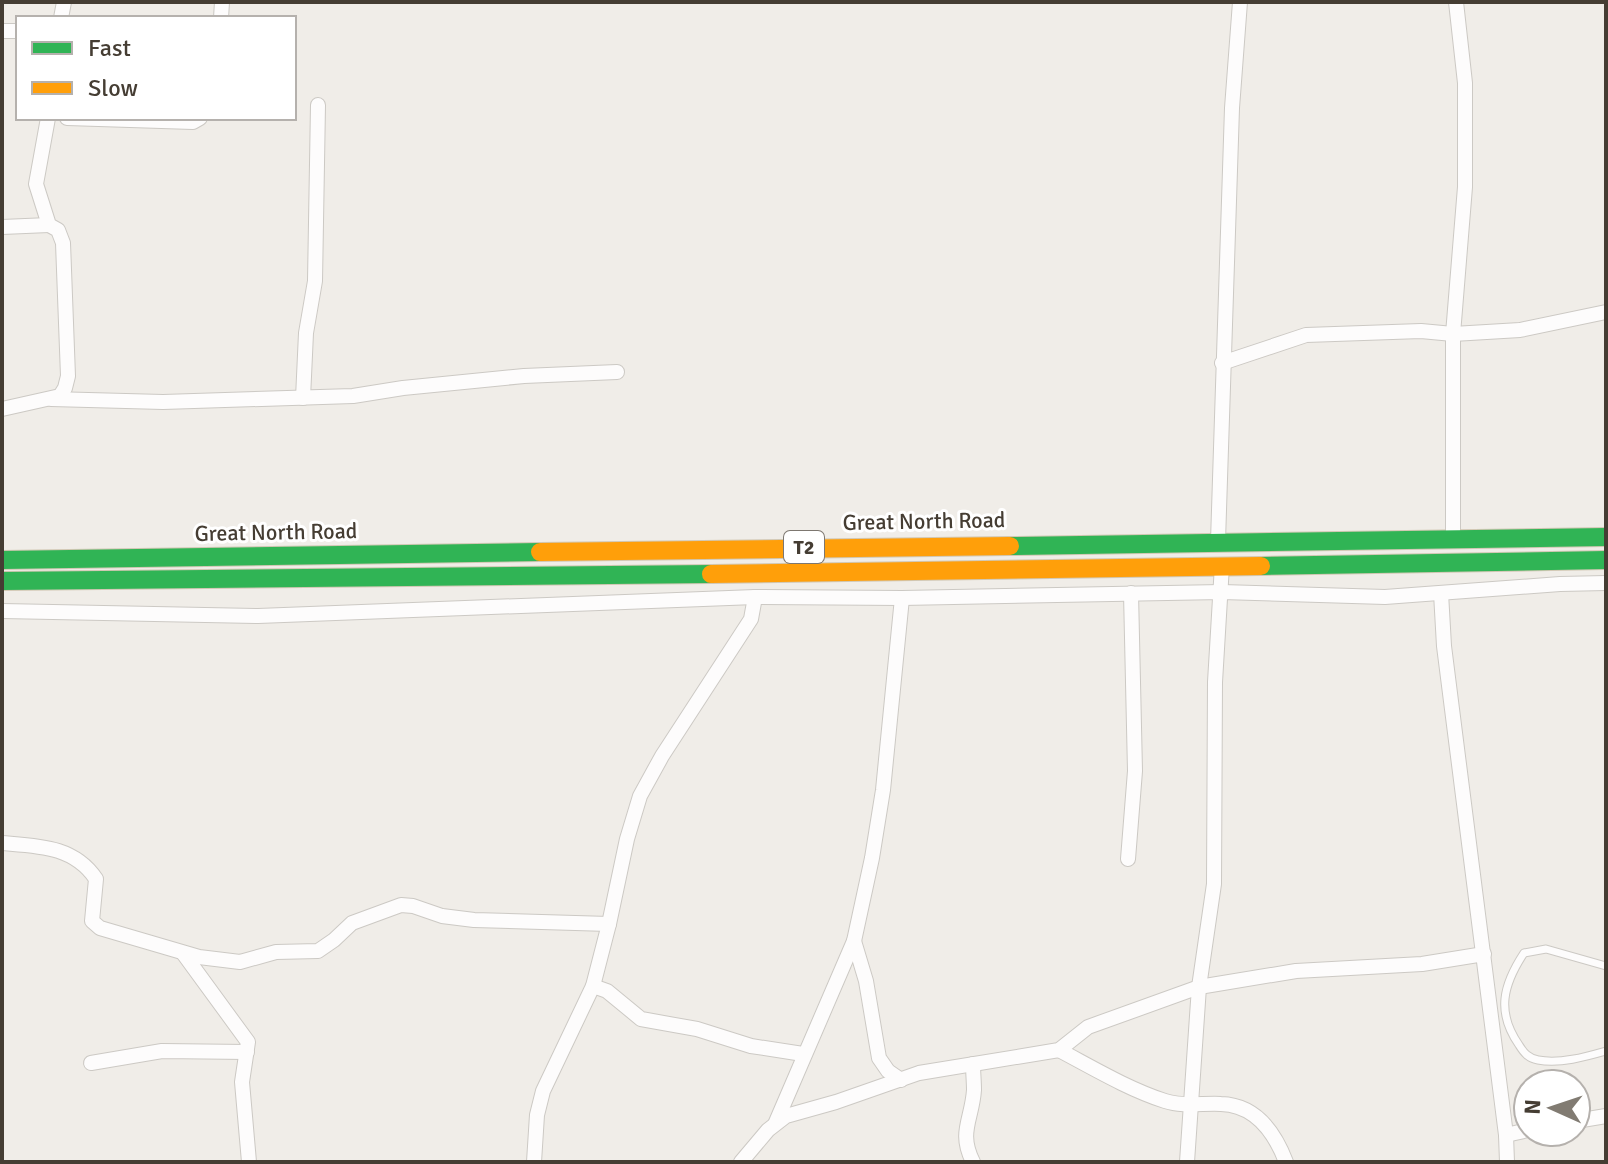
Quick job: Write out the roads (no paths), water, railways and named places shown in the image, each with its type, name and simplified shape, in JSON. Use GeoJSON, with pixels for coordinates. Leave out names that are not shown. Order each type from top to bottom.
{"type":"FeatureCollection","features":[{"type":"Feature","properties":{"kind":"main road","name":"Great North Road"},"geometry":{"type":"LineString","coordinates":[[2,560],[1606,537]]}},
{"type":"Feature","properties":{"kind":"main road","name":"Great North Road"},"geometry":{"type":"LineString","coordinates":[[2,581],[745,574],[1606,560]]}},
{"type":"Feature","properties":{"kind":"street"},"geometry":{"type":"LineString","coordinates":[[1218,541],[1222,363],[1235,51],[1240,2]]}},
{"type":"Feature","properties":{"kind":"street"},"geometry":{"type":"LineString","coordinates":[[1453,539],[1453,334],[1465,187],[1465,83],[1457,3]]}},
{"type":"Feature","properties":{"kind":"street"},"geometry":{"type":"LineString","coordinates":[[303,398],[306,333],[315,281],[318,105]]}},
{"type":"Feature","properties":{"kind":"street"},"geometry":{"type":"LineString","coordinates":[[48,120],[36,184],[49,225]]}},
{"type":"Feature","properties":{"kind":"street"},"geometry":{"type":"LineString","coordinates":[[130,120],[196,120]]}},
{"type":"Feature","properties":{"kind":"street"},"geometry":{"type":"LineString","coordinates":[[2,227],[49,225],[58,230],[63,243],[68,376],[60,396],[2,409]]}},
{"type":"Feature","properties":{"kind":"street"},"geometry":{"type":"LineString","coordinates":[[1222,363],[1306,335],[1421,331],[1453,334],[1520,330],[1606,312]]}},
{"type":"Feature","properties":{"kind":"street"},"geometry":{"type":"LineString","coordinates":[[51,399],[163,402],[353,396],[524,376],[617,372]]}},
{"type":"Feature","properties":{"kind":"street"},"geometry":{"type":"LineString","coordinates":[[1187,1162],[1199,987],[1214,884],[1215,682],[1222,565]]}},
{"type":"Feature","properties":{"kind":"street"},"geometry":{"type":"LineString","coordinates":[[2,611],[258,616],[755,597],[902,598],[1222,592],[1385,597],[1606,583]]}},
{"type":"Feature","properties":{"kind":"street"},"geometry":{"type":"LineString","coordinates":[[1128,859],[1135,771],[1131,593]]}},
{"type":"Feature","properties":{"kind":"street"},"geometry":{"type":"LineString","coordinates":[[1441,593],[1444,646],[1507,1162]]}},
{"type":"Feature","properties":{"kind":"street"},"geometry":{"type":"LineString","coordinates":[[534,1162],[537,1115],[543,1091],[593,986],[640,796],[662,756],[751,619],[755,597]]}},
{"type":"Feature","properties":{"kind":"street"},"geometry":{"type":"LineString","coordinates":[[776,1122],[854,941],[883,790],[902,598]]}},
{"type":"Feature","properties":{"kind":"street"},"geometry":{"type":"LineString","coordinates":[[2,843],[51,848],[76,858],[96,879],[92,914],[95,925],[183,953],[240,962],[276,952],[311,952],[326,947],[352,923],[407,905],[442,916],[474,920],[609,924]]}},
{"type":"Feature","properties":{"kind":"street"},"geometry":{"type":"LineString","coordinates":[[854,941],[866,981],[879,1058],[888,1071],[901,1080]]}},
{"type":"Feature","properties":{"kind":"street"},"geometry":{"type":"LineString","coordinates":[[183,953],[248,1042],[242,1082],[249,1162]]}},
{"type":"Feature","properties":{"kind":"street"},"geometry":{"type":"LineString","coordinates":[[741,1162],[776,1122],[786,1116],[919,1073],[1059,1050],[1088,1027],[1199,987],[1296,971],[1422,964],[1484,954]]}},
{"type":"Feature","properties":{"kind":"street"},"geometry":{"type":"LineString","coordinates":[[593,986],[607,991],[641,1019],[697,1029],[751,1046],[803,1054]]}},
{"type":"Feature","properties":{"kind":"street"},"geometry":{"type":"LineString","coordinates":[[1059,1050],[1170,1103],[1223,1104],[1244,1109],[1268,1126],[1277,1137],[1286,1162]]}},
{"type":"Feature","properties":{"kind":"street"},"geometry":{"type":"LineString","coordinates":[[91,1063],[162,1051],[247,1052]]}},
{"type":"Feature","properties":{"kind":"street"},"geometry":{"type":"LineString","coordinates":[[973,1064],[974,1093],[966,1123],[965,1144],[973,1162]]}},
{"type":"Feature","properties":{"kind":"street"},"geometry":{"type":"LineString","coordinates":[[1506,1135],[1512,1134]]}},
{"type":"Feature","properties":{"kind":"lane"},"geometry":{"type":"LineString","coordinates":[[1606,966],[1546,949],[1524,953],[1509,975],[1504,1000],[1509,1031],[1529,1057],[1540,1061],[1579,1059],[1606,1051]]}}]}
